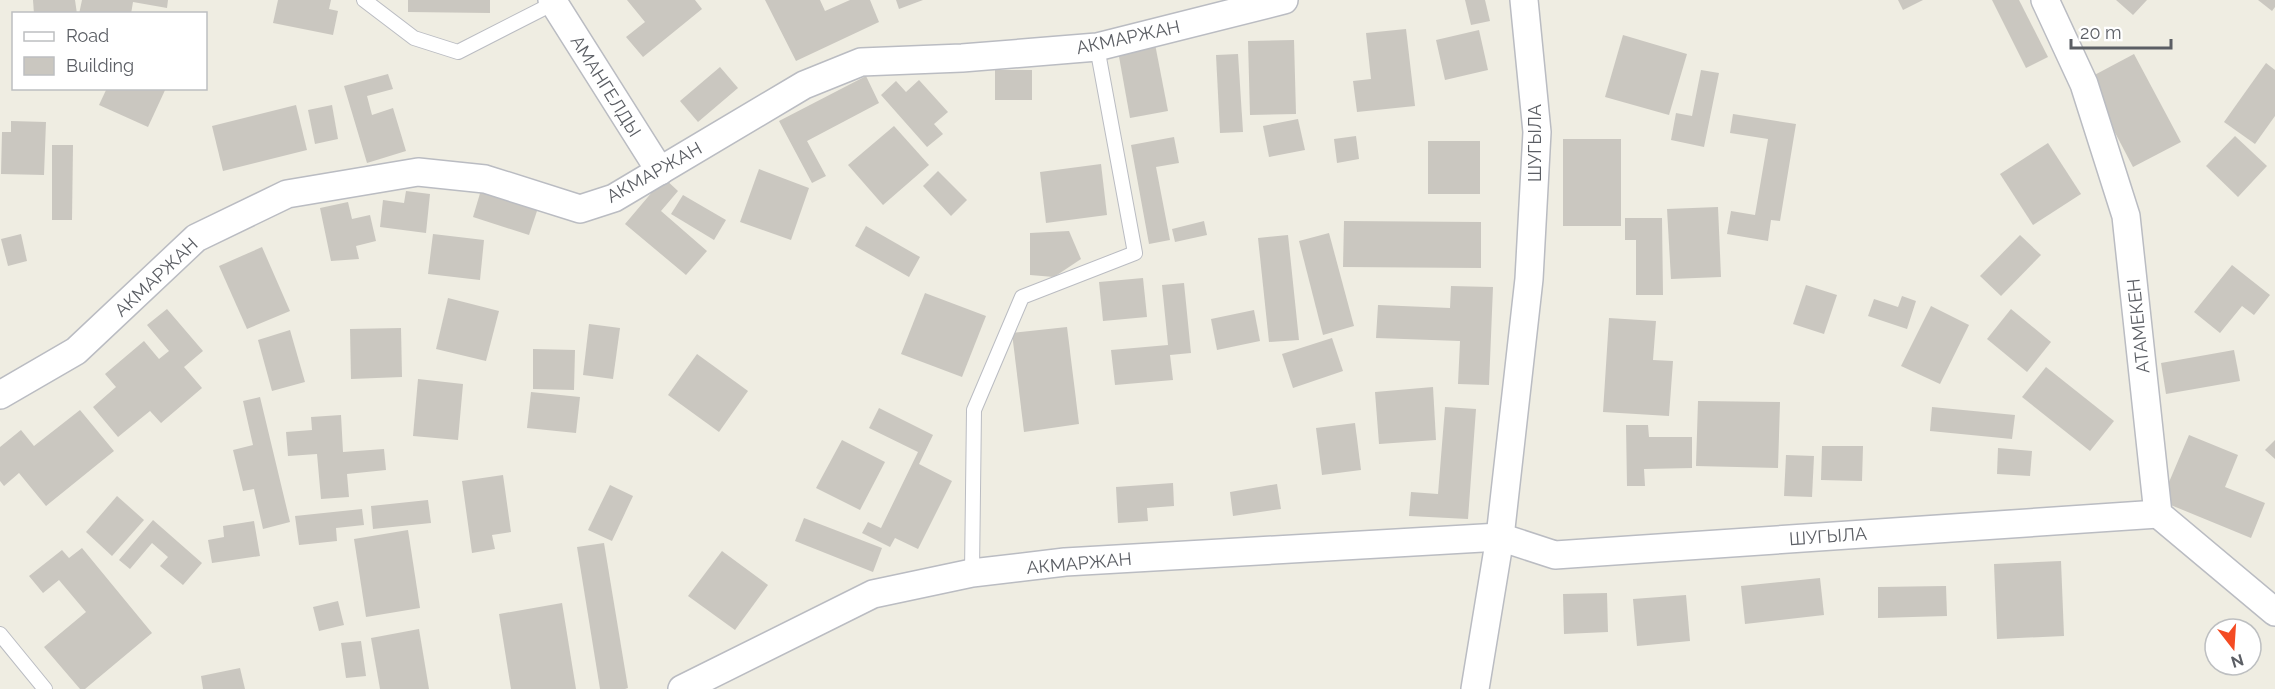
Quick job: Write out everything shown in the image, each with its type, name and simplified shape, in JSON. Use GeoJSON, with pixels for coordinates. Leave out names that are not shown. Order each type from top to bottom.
{"type":"FeatureCollection","features":[{"type":"Feature","properties":{"kind":"street","name":"АКМАРЖАН"},"geometry":{"type":"LineString","coordinates":[[0,395],[76,351],[196,238],[286,194],[418,172],[485,179],[580,209],[614,198],[804,85],[861,62],[962,58],[1097,47],[1284,0]]}},
{"type":"Feature","properties":{"kind":"street","name":"ШУГЫЛА"},"geometry":{"type":"LineString","coordinates":[[1475,689],[1500,537],[1529,279],[1537,132],[1524,0]]}},
{"type":"Feature","properties":{"kind":"street","name":"АТАМЕКЕН"},"geometry":{"type":"LineString","coordinates":[[2045,0],[2084,84],[2126,216],[2158,514]]}},
{"type":"Feature","properties":{"kind":"street","name":"АМАНГЕЛДЫ"},"geometry":{"type":"LineString","coordinates":[[553,2],[660,171]]}},
{"type":"Feature","properties":{"kind":"street","name":"ШУГЫЛА"},"geometry":{"type":"LineString","coordinates":[[1500,537],[1555,555],[2158,514]]}},
{"type":"Feature","properties":{"kind":"street"},"geometry":{"type":"LineString","coordinates":[[2158,514],[2275,612]]}},
{"type":"Feature","properties":{"kind":"street","name":"АКМАРЖАН"},"geometry":{"type":"LineString","coordinates":[[682,689],[873,594],[972,573],[1065,562],[1500,537]]}},
{"type":"Feature","properties":{"kind":"lane"},"geometry":{"type":"LineString","coordinates":[[364,0],[414,38],[458,52],[553,2]]}},
{"type":"Feature","properties":{"kind":"lane"},"geometry":{"type":"LineString","coordinates":[[972,573],[974,410],[1022,297],[1135,254],[1097,47]]}},
{"type":"Feature","properties":{"kind":"lane"},"geometry":{"type":"LineString","coordinates":[[0,634],[45,689]]}},
{"type":"Feature","properties":{"kind":"building"},"geometry":{"type":"Polygon","coordinates":[[[33,0],[75,0],[77,12],[34,12],[33,0]]]}},
{"type":"Feature","properties":{"kind":"building"},"geometry":{"type":"Polygon","coordinates":[[[82,0],[168,0],[167,8],[133,2],[131,12],[79,12],[82,0]]]}},
{"type":"Feature","properties":{"kind":"building"},"geometry":{"type":"Polygon","coordinates":[[[278,0],[331,0],[329,9],[338,11],[333,35],[273,23],[278,0]]]}},
{"type":"Feature","properties":{"kind":"building"},"geometry":{"type":"Polygon","coordinates":[[[408,0],[490,0],[490,13],[408,12],[408,0]]]}},
{"type":"Feature","properties":{"kind":"building"},"geometry":{"type":"Polygon","coordinates":[[[627,0],[695,0],[702,9],[643,57],[626,37],[645,22],[627,0]]]}},
{"type":"Feature","properties":{"kind":"building"},"geometry":{"type":"Polygon","coordinates":[[[765,0],[820,0],[825,11],[850,0],[870,0],[879,22],[796,61],[765,0]]]}},
{"type":"Feature","properties":{"kind":"building"},"geometry":{"type":"Polygon","coordinates":[[[896,0],[923,0],[899,9],[896,0]]]}},
{"type":"Feature","properties":{"kind":"building"},"geometry":{"type":"Polygon","coordinates":[[[1465,0],[1485,0],[1490,21],[1471,25],[1465,0]]]}},
{"type":"Feature","properties":{"kind":"building"},"geometry":{"type":"Polygon","coordinates":[[[1898,0],[1923,0],[1903,10],[1898,0]]]}},
{"type":"Feature","properties":{"kind":"building"},"geometry":{"type":"Polygon","coordinates":[[[1992,0],[2019,0],[2048,57],[2026,68],[1992,0]]]}},
{"type":"Feature","properties":{"kind":"building"},"geometry":{"type":"Polygon","coordinates":[[[2116,0],[2147,0],[2133,15],[2116,0]]]}},
{"type":"Feature","properties":{"kind":"building"},"geometry":{"type":"Polygon","coordinates":[[[2258,0],[2275,0],[2275,7],[2272,11],[2258,0]]]}},
{"type":"Feature","properties":{"kind":"building"},"geometry":{"type":"Polygon","coordinates":[[[1406,29],[1415,106],[1357,112],[1353,81],[1371,79],[1366,33],[1406,29]]]}},
{"type":"Feature","properties":{"kind":"building"},"geometry":{"type":"Polygon","coordinates":[[[1479,30],[1488,70],[1445,80],[1436,40],[1479,30]]]}},
{"type":"Feature","properties":{"kind":"building"},"geometry":{"type":"Polygon","coordinates":[[[1623,35],[1687,54],[1669,115],[1605,97],[1623,35]]]}},
{"type":"Feature","properties":{"kind":"building"},"geometry":{"type":"Polygon","coordinates":[[[1294,40],[1296,114],[1250,115],[1248,41],[1294,40]]]}},
{"type":"Feature","properties":{"kind":"building"},"geometry":{"type":"Polygon","coordinates":[[[1155,44],[1168,111],[1130,118],[1118,51],[1155,44]]]}},
{"type":"Feature","properties":{"kind":"building"},"geometry":{"type":"Polygon","coordinates":[[[1238,54],[1243,132],[1220,133],[1216,55],[1238,54]]]}},
{"type":"Feature","properties":{"kind":"building"},"geometry":{"type":"Polygon","coordinates":[[[2134,54],[2181,142],[2133,167],[2087,79],[2134,54]]]}},
{"type":"Feature","properties":{"kind":"building"},"geometry":{"type":"Polygon","coordinates":[[[2266,63],[2275,70],[2275,116],[2255,144],[2224,122],[2266,63]]]}},
{"type":"Feature","properties":{"kind":"building"},"geometry":{"type":"Polygon","coordinates":[[[720,67],[738,88],[698,122],[680,101],[720,67]]]}},
{"type":"Feature","properties":{"kind":"building"},"geometry":{"type":"Polygon","coordinates":[[[995,70],[1032,70],[1032,100],[995,100],[995,70]]]}},
{"type":"Feature","properties":{"kind":"building"},"geometry":{"type":"Polygon","coordinates":[[[1701,70],[1719,73],[1704,147],[1671,140],[1676,113],[1692,116],[1701,70]]]}},
{"type":"Feature","properties":{"kind":"building"},"geometry":{"type":"Polygon","coordinates":[[[388,74],[393,89],[367,96],[372,115],[393,108],[406,151],[367,163],[344,86],[388,74]]]}},
{"type":"Feature","properties":{"kind":"building"},"geometry":{"type":"Polygon","coordinates":[[[866,76],[879,103],[807,141],[826,176],[812,183],[779,121],[866,76]]]}},
{"type":"Feature","properties":{"kind":"building"},"geometry":{"type":"Polygon","coordinates":[[[919,80],[948,112],[934,124],[943,134],[927,147],[881,95],[896,81],[906,92],[919,80]]]}},
{"type":"Feature","properties":{"kind":"building"},"geometry":{"type":"Polygon","coordinates":[[[106,90],[165,90],[148,127],[99,105],[106,90]]]}},
{"type":"Feature","properties":{"kind":"building"},"geometry":{"type":"Polygon","coordinates":[[[296,105],[307,150],[223,171],[212,126],[296,105]]]}},
{"type":"Feature","properties":{"kind":"building"},"geometry":{"type":"Polygon","coordinates":[[[332,105],[338,139],[315,144],[308,110],[332,105]]]}},
{"type":"Feature","properties":{"kind":"building"},"geometry":{"type":"Polygon","coordinates":[[[1733,114],[1796,124],[1780,221],[1771,220],[1768,241],[1727,234],[1731,211],[1755,215],[1768,139],[1730,133],[1733,114]]]}},
{"type":"Feature","properties":{"kind":"building"},"geometry":{"type":"Polygon","coordinates":[[[1298,119],[1305,150],[1269,157],[1263,126],[1298,119]]]}},
{"type":"Feature","properties":{"kind":"building"},"geometry":{"type":"Polygon","coordinates":[[[11,121],[46,122],[44,175],[1,174],[2,132],[11,132],[11,121]]]}},
{"type":"Feature","properties":{"kind":"building"},"geometry":{"type":"Polygon","coordinates":[[[894,126],[929,165],[883,205],[848,165],[894,126]]]}},
{"type":"Feature","properties":{"kind":"building"},"geometry":{"type":"Polygon","coordinates":[[[1356,136],[1359,159],[1337,163],[1334,139],[1356,136]]]}},
{"type":"Feature","properties":{"kind":"building"},"geometry":{"type":"Polygon","coordinates":[[[2235,136],[2267,166],[2238,197],[2206,166],[2235,136]]]}},
{"type":"Feature","properties":{"kind":"building"},"geometry":{"type":"Polygon","coordinates":[[[1174,137],[1179,163],[1156,167],[1170,240],[1149,244],[1131,145],[1174,137]]]}},
{"type":"Feature","properties":{"kind":"building"},"geometry":{"type":"Polygon","coordinates":[[[1563,139],[1621,139],[1621,226],[1563,226],[1563,139]]]}},
{"type":"Feature","properties":{"kind":"building"},"geometry":{"type":"Polygon","coordinates":[[[1428,141],[1480,141],[1480,194],[1428,194],[1428,141]]]}},
{"type":"Feature","properties":{"kind":"building"},"geometry":{"type":"Polygon","coordinates":[[[2048,143],[2081,194],[2033,225],[2000,174],[2048,143]]]}},
{"type":"Feature","properties":{"kind":"building"},"geometry":{"type":"Polygon","coordinates":[[[52,145],[73,145],[72,220],[52,220],[52,145]]]}},
{"type":"Feature","properties":{"kind":"building"},"geometry":{"type":"Polygon","coordinates":[[[1101,164],[1107,215],[1046,223],[1040,172],[1101,164]]]}},
{"type":"Feature","properties":{"kind":"building"},"geometry":{"type":"Polygon","coordinates":[[[759,169],[809,188],[791,240],[740,222],[759,169]]]}},
{"type":"Feature","properties":{"kind":"building"},"geometry":{"type":"Polygon","coordinates":[[[938,171],[967,200],[951,216],[923,186],[938,171]]]}},
{"type":"Feature","properties":{"kind":"building"},"geometry":{"type":"Polygon","coordinates":[[[664,178],[678,191],[661,211],[707,251],[686,275],[625,224],[664,178]]]}},
{"type":"Feature","properties":{"kind":"building"},"geometry":{"type":"Polygon","coordinates":[[[481,190],[538,208],[529,235],[473,217],[481,190]]]}},
{"type":"Feature","properties":{"kind":"building"},"geometry":{"type":"Polygon","coordinates":[[[406,191],[430,194],[426,233],[380,227],[383,200],[404,203],[406,191]]]}},
{"type":"Feature","properties":{"kind":"building"},"geometry":{"type":"Polygon","coordinates":[[[683,195],[726,220],[714,240],[671,214],[683,195]]]}},
{"type":"Feature","properties":{"kind":"building"},"geometry":{"type":"Polygon","coordinates":[[[348,202],[352,219],[370,215],[376,241],[356,246],[359,259],[331,261],[320,208],[348,202]]]}},
{"type":"Feature","properties":{"kind":"building"},"geometry":{"type":"Polygon","coordinates":[[[1718,207],[1721,277],[1671,279],[1667,209],[1718,207]]]}},
{"type":"Feature","properties":{"kind":"building"},"geometry":{"type":"Polygon","coordinates":[[[1625,218],[1662,218],[1663,295],[1636,295],[1636,240],[1625,240],[1625,218]]]}},
{"type":"Feature","properties":{"kind":"building"},"geometry":{"type":"Polygon","coordinates":[[[1204,221],[1207,235],[1175,242],[1172,229],[1204,221]]]}},
{"type":"Feature","properties":{"kind":"building"},"geometry":{"type":"Polygon","coordinates":[[[1344,221],[1481,222],[1481,268],[1343,267],[1344,221]]]}},
{"type":"Feature","properties":{"kind":"building"},"geometry":{"type":"Polygon","coordinates":[[[866,226],[920,257],[909,277],[855,246],[866,226]]]}},
{"type":"Feature","properties":{"kind":"building"},"geometry":{"type":"Polygon","coordinates":[[[1069,231],[1081,259],[1054,277],[1030,275],[1030,233],[1069,231]]]}},
{"type":"Feature","properties":{"kind":"building"},"geometry":{"type":"Polygon","coordinates":[[[1329,233],[1354,326],[1323,335],[1299,241],[1329,233]]]}},
{"type":"Feature","properties":{"kind":"building"},"geometry":{"type":"Polygon","coordinates":[[[21,234],[27,261],[8,266],[1,239],[21,234]]]}},
{"type":"Feature","properties":{"kind":"building"},"geometry":{"type":"Polygon","coordinates":[[[433,234],[484,240],[480,280],[428,274],[433,234]]]}},
{"type":"Feature","properties":{"kind":"building"},"geometry":{"type":"Polygon","coordinates":[[[1288,235],[1299,340],[1269,342],[1258,238],[1288,235]]]}},
{"type":"Feature","properties":{"kind":"building"},"geometry":{"type":"Polygon","coordinates":[[[2020,235],[2041,255],[2001,296],[1980,276],[2020,235]]]}},
{"type":"Feature","properties":{"kind":"building"},"geometry":{"type":"Polygon","coordinates":[[[262,247],[290,311],[247,329],[219,266],[262,247]]]}},
{"type":"Feature","properties":{"kind":"building"},"geometry":{"type":"Polygon","coordinates":[[[2232,265],[2270,295],[2254,315],[2242,306],[2220,333],[2194,312],[2232,265]]]}},
{"type":"Feature","properties":{"kind":"building"},"geometry":{"type":"Polygon","coordinates":[[[1143,278],[1147,317],[1103,321],[1099,282],[1143,278]]]}},
{"type":"Feature","properties":{"kind":"building"},"geometry":{"type":"Polygon","coordinates":[[[1184,283],[1191,353],[1170,355],[1173,380],[1115,385],[1111,350],[1168,345],[1162,285],[1184,283]]]}},
{"type":"Feature","properties":{"kind":"building"},"geometry":{"type":"Polygon","coordinates":[[[1806,285],[1837,295],[1824,334],[1793,324],[1806,285]]]}},
{"type":"Feature","properties":{"kind":"building"},"geometry":{"type":"Polygon","coordinates":[[[1451,286],[1493,287],[1489,385],[1458,384],[1460,341],[1376,338],[1378,305],[1450,308],[1451,286]]]}},
{"type":"Feature","properties":{"kind":"building"},"geometry":{"type":"Polygon","coordinates":[[[925,293],[986,316],[962,377],[901,354],[925,293]]]}},
{"type":"Feature","properties":{"kind":"building"},"geometry":{"type":"Polygon","coordinates":[[[1902,296],[1916,301],[1907,329],[1868,316],[1874,299],[1898,307],[1902,296]]]}},
{"type":"Feature","properties":{"kind":"building"},"geometry":{"type":"Polygon","coordinates":[[[448,298],[499,311],[486,361],[436,349],[448,298]]]}},
{"type":"Feature","properties":{"kind":"building"},"geometry":{"type":"Polygon","coordinates":[[[1931,306],[1969,325],[1940,384],[1901,366],[1931,306]]]}},
{"type":"Feature","properties":{"kind":"building"},"geometry":{"type":"Polygon","coordinates":[[[167,309],[203,351],[184,367],[202,388],[161,423],[150,411],[118,437],[93,407],[116,387],[105,374],[144,341],[159,359],[169,351],[147,325],[167,309]]]}},
{"type":"Feature","properties":{"kind":"building"},"geometry":{"type":"Polygon","coordinates":[[[2011,309],[2051,342],[2027,372],[1987,339],[2011,309]]]}},
{"type":"Feature","properties":{"kind":"building"},"geometry":{"type":"Polygon","coordinates":[[[1254,310],[1260,341],[1217,350],[1211,319],[1254,310]]]}},
{"type":"Feature","properties":{"kind":"building"},"geometry":{"type":"Polygon","coordinates":[[[1609,318],[1656,321],[1653,360],[1673,361],[1669,416],[1603,412],[1609,318]]]}},
{"type":"Feature","properties":{"kind":"building"},"geometry":{"type":"Polygon","coordinates":[[[589,324],[620,328],[613,379],[583,375],[589,324]]]}},
{"type":"Feature","properties":{"kind":"building"},"geometry":{"type":"Polygon","coordinates":[[[1067,327],[1079,424],[1024,432],[1012,333],[1067,327]]]}},
{"type":"Feature","properties":{"kind":"building"},"geometry":{"type":"Polygon","coordinates":[[[401,328],[402,377],[351,379],[350,329],[401,328]]]}},
{"type":"Feature","properties":{"kind":"building"},"geometry":{"type":"Polygon","coordinates":[[[290,330],[305,382],[272,391],[258,340],[290,330]]]}},
{"type":"Feature","properties":{"kind":"building"},"geometry":{"type":"Polygon","coordinates":[[[1332,338],[1343,371],[1293,388],[1282,354],[1332,338]]]}},
{"type":"Feature","properties":{"kind":"building"},"geometry":{"type":"Polygon","coordinates":[[[533,349],[575,350],[574,390],[533,389],[533,349]]]}},
{"type":"Feature","properties":{"kind":"building"},"geometry":{"type":"Polygon","coordinates":[[[2234,350],[2240,381],[2166,394],[2161,363],[2234,350]]]}},
{"type":"Feature","properties":{"kind":"building"},"geometry":{"type":"Polygon","coordinates":[[[697,354],[748,391],[719,432],[668,395],[697,354]]]}},
{"type":"Feature","properties":{"kind":"building"},"geometry":{"type":"Polygon","coordinates":[[[2046,367],[2114,421],[2090,451],[2022,397],[2046,367]]]}},
{"type":"Feature","properties":{"kind":"building"},"geometry":{"type":"Polygon","coordinates":[[[418,379],[463,384],[458,440],[413,436],[418,379]]]}},
{"type":"Feature","properties":{"kind":"building"},"geometry":{"type":"Polygon","coordinates":[[[1433,387],[1436,440],[1379,444],[1375,392],[1433,387]]]}},
{"type":"Feature","properties":{"kind":"building"},"geometry":{"type":"Polygon","coordinates":[[[531,392],[580,397],[576,433],[527,428],[531,392]]]}},
{"type":"Feature","properties":{"kind":"building"},"geometry":{"type":"Polygon","coordinates":[[[260,397],[290,522],[263,529],[254,489],[243,491],[233,450],[253,445],[243,401],[260,397]]]}},
{"type":"Feature","properties":{"kind":"building"},"geometry":{"type":"Polygon","coordinates":[[[1698,401],[1780,402],[1778,468],[1696,466],[1698,401]]]}},
{"type":"Feature","properties":{"kind":"building"},"geometry":{"type":"Polygon","coordinates":[[[1445,407],[1476,409],[1468,519],[1409,516],[1411,492],[1438,494],[1445,407]]]}},
{"type":"Feature","properties":{"kind":"building"},"geometry":{"type":"Polygon","coordinates":[[[1932,407],[2015,415],[2012,439],[1930,431],[1932,407]]]}},
{"type":"Feature","properties":{"kind":"building"},"geometry":{"type":"Polygon","coordinates":[[[879,408],[933,435],[919,464],[952,481],[918,549],[895,538],[890,547],[862,533],[868,522],[881,528],[918,452],[869,428],[879,408]]]}},
{"type":"Feature","properties":{"kind":"building"},"geometry":{"type":"Polygon","coordinates":[[[80,410],[114,451],[46,506],[19,473],[4,486],[0,481],[0,447],[21,430],[34,446],[80,410]]]}},
{"type":"Feature","properties":{"kind":"building"},"geometry":{"type":"Polygon","coordinates":[[[341,415],[343,452],[384,449],[386,470],[347,474],[349,497],[321,499],[317,454],[288,456],[286,432],[312,430],[311,417],[341,415]]]}},
{"type":"Feature","properties":{"kind":"building"},"geometry":{"type":"Polygon","coordinates":[[[1355,423],[1361,470],[1322,475],[1316,428],[1355,423]]]}},
{"type":"Feature","properties":{"kind":"building"},"geometry":{"type":"Polygon","coordinates":[[[1626,425],[1648,425],[1649,437],[1692,437],[1692,468],[1644,469],[1645,486],[1627,486],[1626,425]]]}},
{"type":"Feature","properties":{"kind":"building"},"geometry":{"type":"Polygon","coordinates":[[[2189,435],[2238,455],[2225,487],[2265,503],[2251,538],[2161,501],[2189,435]]]}},
{"type":"Feature","properties":{"kind":"building"},"geometry":{"type":"Polygon","coordinates":[[[842,440],[885,462],[860,510],[816,488],[842,440]]]}},
{"type":"Feature","properties":{"kind":"building"},"geometry":{"type":"Polygon","coordinates":[[[2275,440],[2275,459],[2265,450],[2275,440]]]}},
{"type":"Feature","properties":{"kind":"building"},"geometry":{"type":"Polygon","coordinates":[[[1822,446],[1863,446],[1862,481],[1821,480],[1822,446]]]}},
{"type":"Feature","properties":{"kind":"building"},"geometry":{"type":"Polygon","coordinates":[[[1998,448],[2032,451],[2030,476],[1997,474],[1998,448]]]}},
{"type":"Feature","properties":{"kind":"building"},"geometry":{"type":"Polygon","coordinates":[[[1786,455],[1814,456],[1812,497],[1784,496],[1786,455]]]}},
{"type":"Feature","properties":{"kind":"building"},"geometry":{"type":"Polygon","coordinates":[[[503,475],[511,532],[492,535],[495,549],[472,553],[462,481],[503,475]]]}},
{"type":"Feature","properties":{"kind":"building"},"geometry":{"type":"Polygon","coordinates":[[[1173,483],[1174,506],[1147,508],[1148,521],[1118,523],[1116,487],[1173,483]]]}},
{"type":"Feature","properties":{"kind":"building"},"geometry":{"type":"Polygon","coordinates":[[[1277,484],[1281,509],[1233,516],[1230,492],[1277,484]]]}},
{"type":"Feature","properties":{"kind":"building"},"geometry":{"type":"Polygon","coordinates":[[[610,485],[633,496],[612,541],[588,530],[610,485]]]}},
{"type":"Feature","properties":{"kind":"building"},"geometry":{"type":"Polygon","coordinates":[[[117,496],[144,520],[112,556],[86,532],[117,496]]]}},
{"type":"Feature","properties":{"kind":"building"},"geometry":{"type":"Polygon","coordinates":[[[428,500],[431,523],[373,529],[371,506],[428,500]]]}},
{"type":"Feature","properties":{"kind":"building"},"geometry":{"type":"Polygon","coordinates":[[[362,509],[364,525],[336,528],[337,541],[299,545],[295,516],[362,509]]]}},
{"type":"Feature","properties":{"kind":"building"},"geometry":{"type":"Polygon","coordinates":[[[804,518],[882,548],[873,572],[795,541],[804,518]]]}},
{"type":"Feature","properties":{"kind":"building"},"geometry":{"type":"Polygon","coordinates":[[[153,520],[202,563],[183,585],[160,566],[168,557],[152,543],[130,569],[119,560],[153,520]]]}},
{"type":"Feature","properties":{"kind":"building"},"geometry":{"type":"Polygon","coordinates":[[[254,521],[260,556],[212,563],[208,540],[224,537],[223,526],[254,521]]]}},
{"type":"Feature","properties":{"kind":"building"},"geometry":{"type":"Polygon","coordinates":[[[408,530],[420,608],[366,617],[354,539],[408,530]]]}},
{"type":"Feature","properties":{"kind":"building"},"geometry":{"type":"Polygon","coordinates":[[[604,543],[628,688],[625,689],[600,689],[577,547],[604,543]]]}},
{"type":"Feature","properties":{"kind":"building"},"geometry":{"type":"Polygon","coordinates":[[[82,548],[152,633],[85,689],[80,689],[44,647],[86,612],[59,580],[43,593],[29,576],[62,550],[69,558],[82,548]]]}},
{"type":"Feature","properties":{"kind":"building"},"geometry":{"type":"Polygon","coordinates":[[[722,551],[768,585],[735,630],[688,596],[722,551]]]}},
{"type":"Feature","properties":{"kind":"building"},"geometry":{"type":"Polygon","coordinates":[[[2061,561],[2064,636],[1997,639],[1994,564],[2061,561]]]}},
{"type":"Feature","properties":{"kind":"building"},"geometry":{"type":"Polygon","coordinates":[[[1820,578],[1824,615],[1745,624],[1741,586],[1820,578]]]}},
{"type":"Feature","properties":{"kind":"building"},"geometry":{"type":"Polygon","coordinates":[[[1946,586],[1947,616],[1878,618],[1878,587],[1946,586]]]}},
{"type":"Feature","properties":{"kind":"building"},"geometry":{"type":"Polygon","coordinates":[[[1607,593],[1608,632],[1564,634],[1563,594],[1607,593]]]}},
{"type":"Feature","properties":{"kind":"building"},"geometry":{"type":"Polygon","coordinates":[[[1686,595],[1690,641],[1637,646],[1633,599],[1686,595]]]}},
{"type":"Feature","properties":{"kind":"building"},"geometry":{"type":"Polygon","coordinates":[[[338,601],[344,625],[319,631],[313,607],[338,601]]]}},
{"type":"Feature","properties":{"kind":"building"},"geometry":{"type":"Polygon","coordinates":[[[562,603],[576,689],[511,689],[499,614],[562,603]]]}},
{"type":"Feature","properties":{"kind":"building"},"geometry":{"type":"Polygon","coordinates":[[[419,629],[429,689],[380,689],[371,638],[419,629]]]}},
{"type":"Feature","properties":{"kind":"building"},"geometry":{"type":"Polygon","coordinates":[[[361,641],[366,676],[346,678],[341,643],[361,641]]]}},
{"type":"Feature","properties":{"kind":"building"},"geometry":{"type":"Polygon","coordinates":[[[240,668],[245,689],[203,689],[201,676],[240,668]]]}}]}
